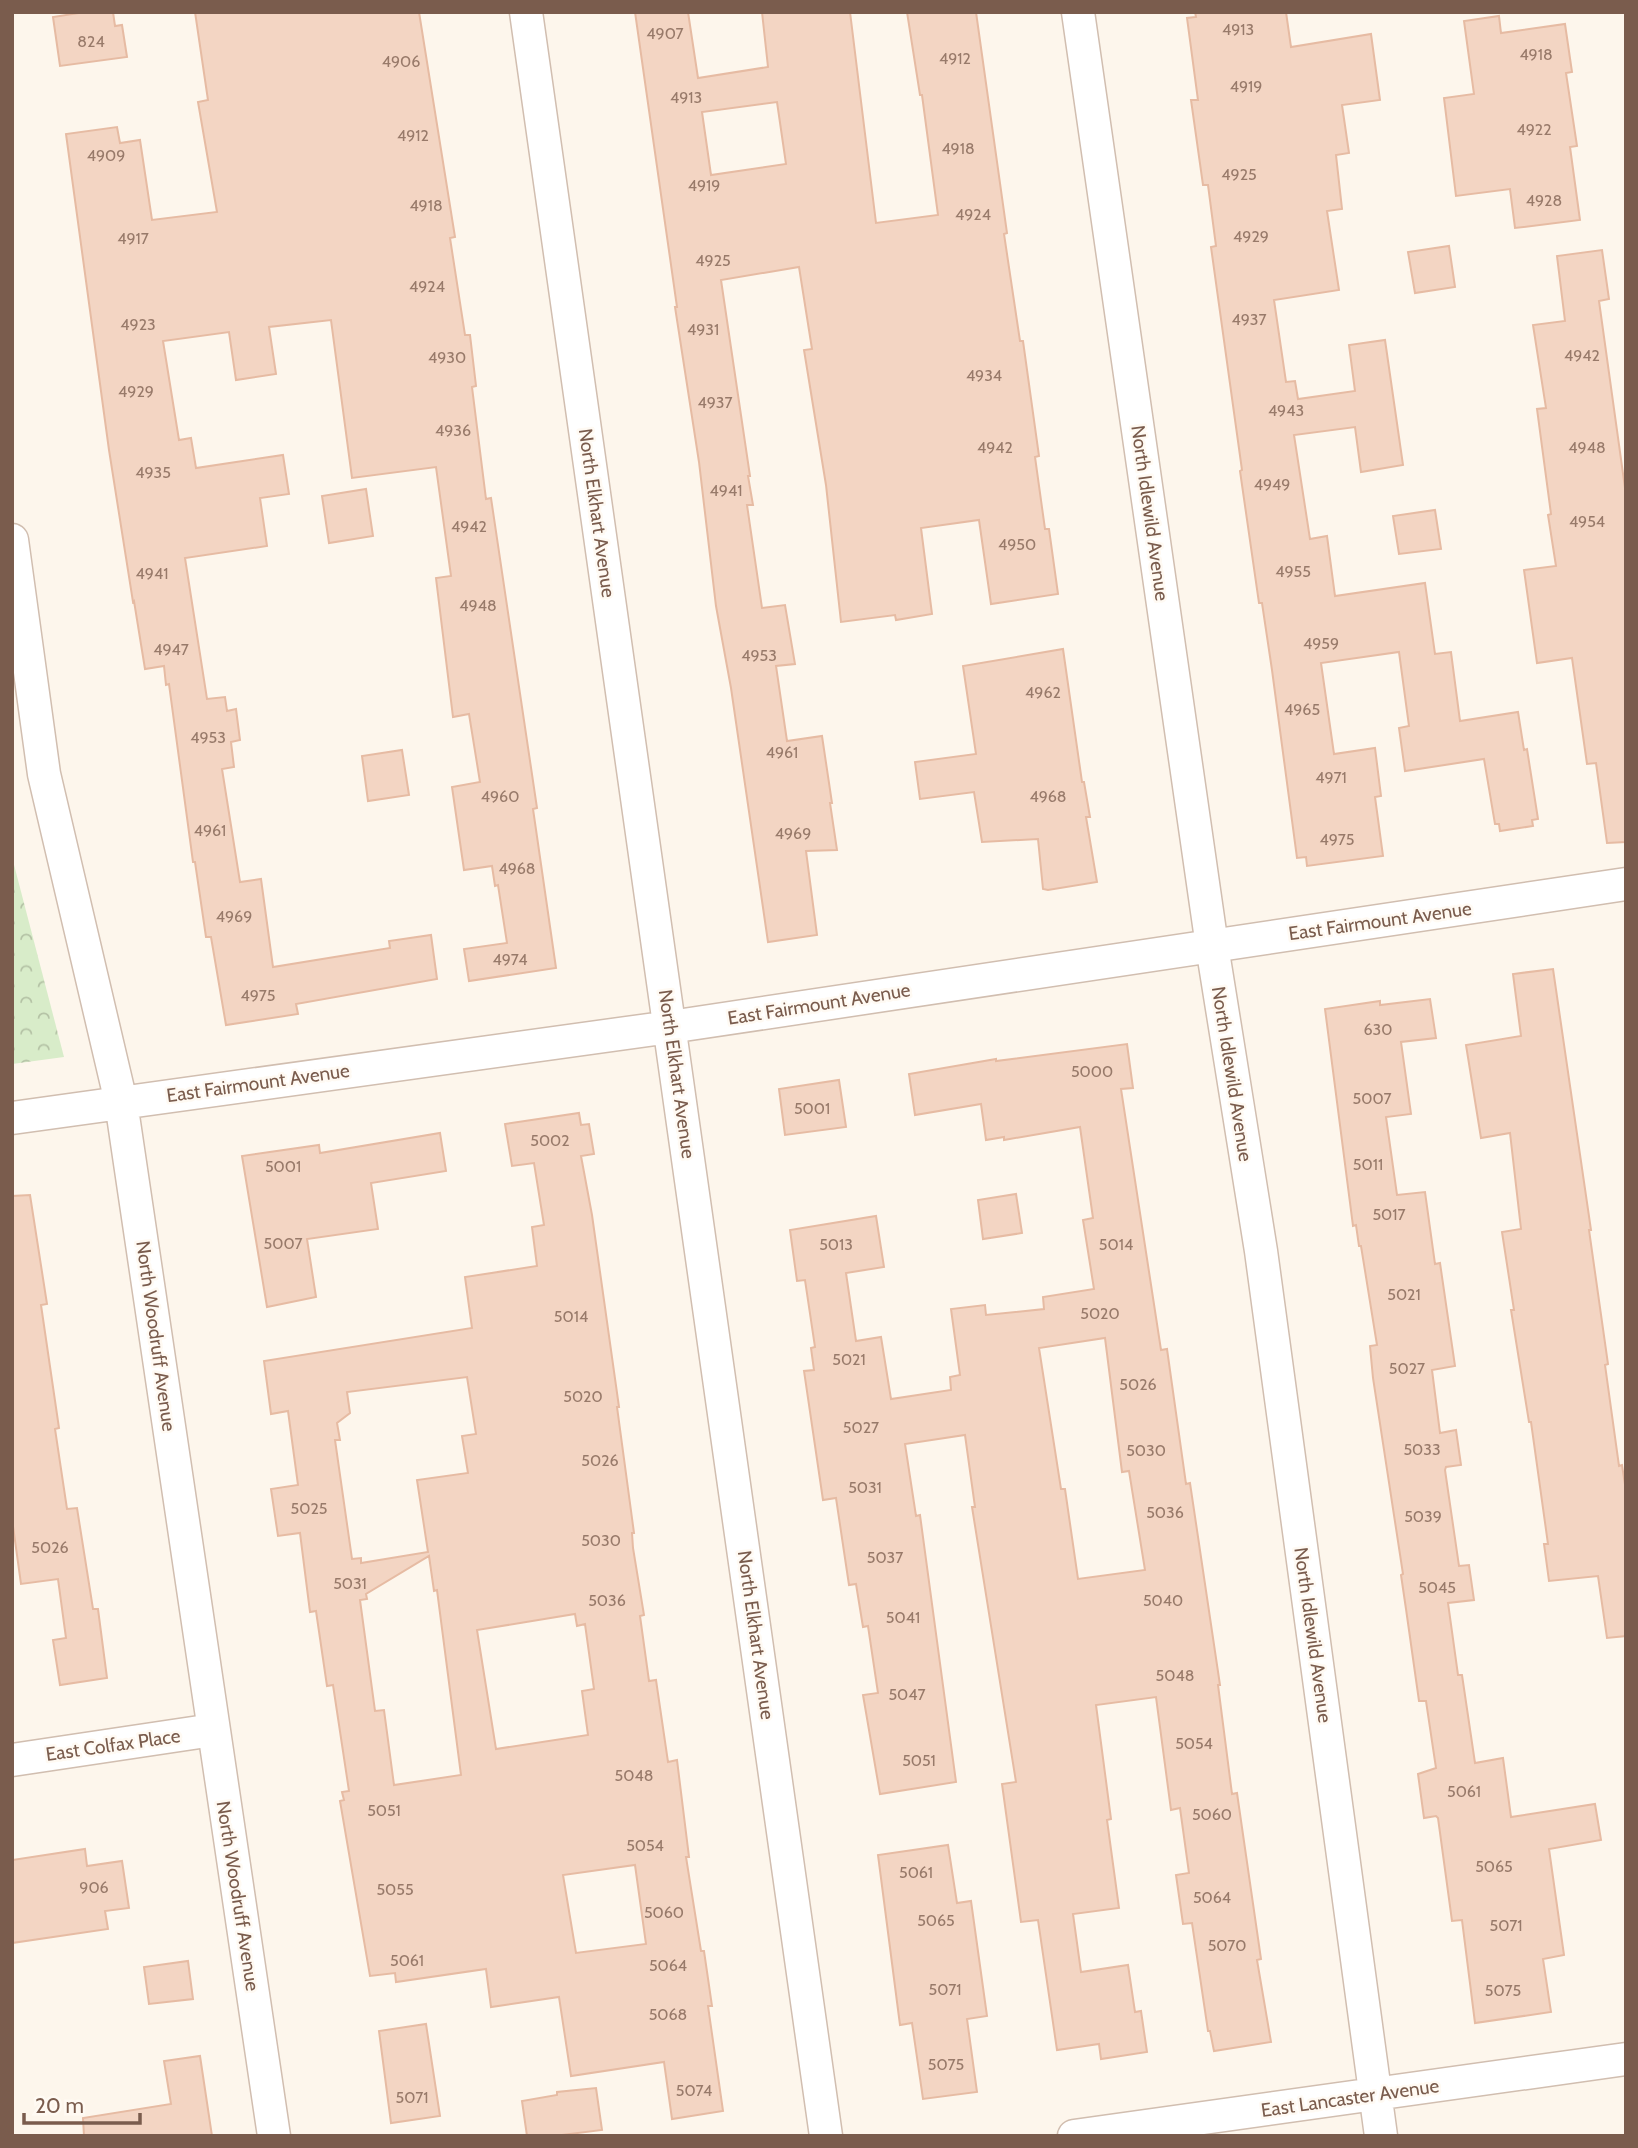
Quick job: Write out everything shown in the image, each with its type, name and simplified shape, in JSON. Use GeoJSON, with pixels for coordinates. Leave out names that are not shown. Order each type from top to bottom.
{"type":"FeatureCollection","features":[{"type":"Feature","properties":{"kind":"street","name":"North Elkhart Avenue"},"geometry":{"type":"LineString","coordinates":[[526,12],[826,2136]]}},
{"type":"Feature","properties":{"kind":"street","name":"North Idlewild Avenue"},"geometry":{"type":"LineString","coordinates":[[1077,12],[1212,946],[1261,1251],[1381,2136]]}},
{"type":"Feature","properties":{"kind":"street","name":"North Woodruff Avenue"},"geometry":{"type":"LineString","coordinates":[[12,540],[44,774],[121,1102],[274,2136]]}},
{"type":"Feature","properties":{"kind":"street","name":"East Fairmount Avenue"},"geometry":{"type":"LineString","coordinates":[[12,1118],[670,1027],[1626,884]]}},
{"type":"Feature","properties":{"kind":"street","name":"East Colfax Place"},"geometry":{"type":"LineString","coordinates":[[12,1760],[213,1730]]}},
{"type":"Feature","properties":{"kind":"street","name":"East Lancaster Avenue"},"geometry":{"type":"LineString","coordinates":[[1074,2136],[1626,2059]]}},
{"type":"Feature","properties":{"kind":"green space"},"geometry":{"type":"Polygon","coordinates":[[[12,857],[64,1057],[12,1064],[12,857]]]}},
{"type":"Feature","properties":{"kind":"building"},"geometry":{"type":"Polygon","coordinates":[[[85,12],[113,12],[115,26],[122,25],[127,57],[60,66],[53,17],[85,12]]]}},
{"type":"Feature","properties":{"kind":"building"},"geometry":{"type":"Polygon","coordinates":[[[195,12],[419,12],[455,237],[450,238],[465,335],[470,335],[476,386],[472,387],[486,499],[491,498],[537,808],[533,809],[556,968],[469,981],[464,949],[507,943],[498,885],[495,886],[492,866],[464,870],[452,787],[480,782],[469,714],[453,717],[436,578],[451,576],[436,467],[352,478],[331,320],[269,327],[276,374],[236,380],[229,332],[163,341],[179,440],[191,438],[196,468],[283,455],[289,494],[260,498],[267,546],[185,558],[207,699],[225,697],[227,711],[236,709],[240,740],[231,742],[234,767],[222,769],[240,882],[261,879],[273,967],[390,948],[389,941],[431,935],[437,979],[296,1004],[298,1014],[226,1025],[211,937],[206,937],[193,862],[169,684],[166,685],[164,666],[145,669],[109,450],[66,134],[117,127],[120,143],[140,140],[152,220],[217,212],[198,102],[208,100],[195,12]]]}},
{"type":"Feature","properties":{"kind":"building"},"geometry":{"type":"Polygon","coordinates":[[[635,12],[688,12],[698,78],[768,67],[762,12],[850,12],[876,223],[938,215],[922,95],[907,12],[976,12],[1007,233],[1004,234],[1020,341],[1023,341],[1039,456],[1035,457],[1045,529],[1049,529],[1058,594],[991,604],[979,520],[921,528],[932,614],[896,620],[895,615],[841,622],[826,485],[804,350],[812,349],[799,267],[721,280],[750,476],[753,505],[747,505],[762,608],[785,605],[795,664],[776,666],[787,741],[822,736],[832,803],[837,850],[806,851],[817,935],[768,942],[731,688],[716,606],[635,12]],[[777,102],[702,112],[711,175],[786,164],[777,102]]]}},
{"type":"Feature","properties":{"kind":"building"},"geometry":{"type":"Polygon","coordinates":[[[1195,12],[1286,12],[1291,47],[1371,34],[1380,100],[1342,105],[1349,153],[1336,155],[1342,209],[1327,211],[1339,290],[1274,300],[1286,382],[1295,381],[1298,399],[1355,391],[1349,345],[1385,340],[1403,465],[1361,472],[1355,427],[1294,435],[1310,539],[1327,536],[1335,596],[1425,583],[1435,654],[1451,652],[1460,721],[1518,712],[1538,819],[1532,820],[1533,826],[1500,831],[1499,824],[1495,824],[1484,759],[1405,771],[1399,728],[1409,726],[1399,652],[1321,663],[1334,754],[1375,748],[1381,796],[1375,797],[1383,856],[1307,866],[1306,857],[1297,858],[1272,670],[1262,603],[1259,603],[1240,471],[1242,470],[1211,247],[1216,246],[1208,185],[1203,185],[1191,100],[1198,100],[1187,18],[1196,17],[1195,12]]]}},
{"type":"Feature","properties":{"kind":"building"},"geometry":{"type":"Polygon","coordinates":[[[1499,16],[1501,33],[1565,24],[1572,72],[1566,73],[1577,146],[1570,147],[1580,220],[1515,228],[1510,189],[1456,196],[1444,98],[1474,94],[1464,21],[1499,16]]]}},
{"type":"Feature","properties":{"kind":"building"},"geometry":{"type":"Polygon","coordinates":[[[1449,246],[1455,287],[1415,293],[1408,252],[1449,246]]]}},
{"type":"Feature","properties":{"kind":"building"},"geometry":{"type":"Polygon","coordinates":[[[1602,250],[1609,299],[1599,301],[1626,495],[1626,842],[1607,843],[1596,763],[1587,764],[1572,658],[1537,663],[1524,570],[1556,566],[1537,409],[1546,408],[1533,325],[1565,321],[1557,256],[1602,250]]]}},
{"type":"Feature","properties":{"kind":"building"},"geometry":{"type":"Polygon","coordinates":[[[366,489],[373,536],[329,543],[322,496],[366,489]]]}},
{"type":"Feature","properties":{"kind":"building"},"geometry":{"type":"Polygon","coordinates":[[[1435,510],[1441,549],[1399,554],[1393,516],[1435,510]]]}},
{"type":"Feature","properties":{"kind":"building"},"geometry":{"type":"Polygon","coordinates":[[[1063,649],[1082,782],[1090,817],[1086,817],[1097,882],[1048,890],[1043,889],[1038,839],[982,842],[974,792],[920,799],[915,762],[976,754],[963,666],[1063,649]]]}},
{"type":"Feature","properties":{"kind":"building"},"geometry":{"type":"Polygon","coordinates":[[[402,750],[409,795],[368,801],[362,756],[402,750]]]}},
{"type":"Feature","properties":{"kind":"building"},"geometry":{"type":"Polygon","coordinates":[[[1553,969],[1591,1230],[1619,1466],[1622,1465],[1626,1491],[1626,1636],[1607,1638],[1598,1576],[1549,1581],[1544,1544],[1548,1544],[1531,1422],[1511,1310],[1514,1310],[1502,1232],[1521,1229],[1510,1133],[1481,1138],[1466,1045],[1521,1036],[1513,974],[1553,969]]]}},
{"type":"Feature","properties":{"kind":"building"},"geometry":{"type":"Polygon","coordinates":[[[1430,999],[1436,1038],[1401,1042],[1411,1114],[1386,1117],[1397,1195],[1425,1192],[1435,1264],[1440,1263],[1455,1366],[1432,1370],[1440,1433],[1456,1430],[1461,1465],[1446,1467],[1445,1470],[1459,1566],[1469,1565],[1474,1600],[1448,1603],[1458,1675],[1462,1675],[1475,1763],[1503,1758],[1511,1817],[1595,1804],[1601,1840],[1549,1849],[1564,1955],[1543,1959],[1551,2012],[1475,2023],[1462,1920],[1452,1921],[1438,1818],[1424,1818],[1418,1774],[1436,1768],[1426,1701],[1419,1701],[1373,1378],[1370,1346],[1377,1345],[1361,1246],[1356,1225],[1353,1226],[1325,1009],[1380,1001],[1380,1005],[1430,999]]]}},
{"type":"Feature","properties":{"kind":"building"},"geometry":{"type":"Polygon","coordinates":[[[1127,1044],[1133,1088],[1121,1089],[1161,1350],[1167,1349],[1186,1484],[1190,1483],[1220,1685],[1232,1794],[1237,1793],[1261,1959],[1257,1960],[1271,2042],[1214,2051],[1208,2031],[1192,1923],[1183,1924],[1176,1875],[1189,1873],[1180,1808],[1171,1810],[1156,1697],[1096,1705],[1119,1908],[1073,1914],[1081,1972],[1128,1965],[1135,2012],[1141,2011],[1147,2052],[1101,2059],[1099,2044],[1057,2050],[1038,1920],[1021,1922],[1002,1784],[1016,1782],[972,1507],[975,1507],[965,1435],[905,1444],[916,1516],[920,1515],[956,1782],[880,1794],[863,1695],[878,1693],[868,1626],[863,1627],[856,1584],[849,1585],[836,1498],[823,1500],[804,1371],[814,1370],[811,1348],[815,1347],[805,1280],[797,1281],[790,1230],[876,1216],[884,1267],[846,1273],[856,1341],[881,1337],[891,1399],[951,1390],[950,1377],[960,1375],[951,1309],[985,1305],[986,1315],[1044,1309],[1043,1297],[1094,1289],[1083,1220],[1093,1218],[1080,1127],[1004,1140],[1004,1137],[986,1140],[981,1104],[915,1115],[909,1074],[1127,1044]],[[1105,1338],[1039,1348],[1061,1489],[1065,1489],[1078,1579],[1145,1570],[1129,1471],[1122,1472],[1105,1338]]]}},
{"type":"Feature","properties":{"kind":"building"},"geometry":{"type":"Polygon","coordinates":[[[839,1080],[846,1127],[785,1135],[779,1089],[839,1080]]]}},
{"type":"Feature","properties":{"kind":"building"},"geometry":{"type":"Polygon","coordinates":[[[579,1113],[581,1125],[589,1124],[594,1154],[581,1156],[619,1407],[634,1533],[633,1548],[644,1615],[640,1616],[649,1681],[656,1680],[668,1762],[677,1760],[689,1857],[686,1857],[701,1951],[704,1951],[712,2006],[708,2006],[723,2111],[672,2119],[664,2062],[571,2076],[559,1997],[491,2007],[486,1969],[396,1982],[395,1973],[370,1976],[340,1801],[344,1800],[342,1792],[349,1791],[333,1685],[327,1686],[316,1611],[310,1612],[300,1533],[278,1536],[271,1489],[298,1485],[288,1411],[271,1414],[264,1361],[472,1328],[465,1277],[537,1266],[532,1227],[544,1225],[534,1163],[512,1166],[505,1124],[579,1113]],[[467,1377],[347,1392],[350,1413],[337,1423],[340,1440],[335,1440],[352,1559],[361,1558],[361,1563],[428,1552],[417,1480],[468,1473],[462,1436],[476,1434],[467,1377]],[[429,1556],[366,1594],[367,1599],[360,1600],[375,1711],[384,1710],[394,1785],[461,1775],[437,1590],[434,1591],[429,1556]],[[575,1614],[477,1630],[496,1749],[588,1735],[582,1691],[594,1689],[585,1624],[577,1626],[575,1614]],[[635,1865],[563,1875],[576,1953],[646,1944],[635,1865]]]}},
{"type":"Feature","properties":{"kind":"building"},"geometry":{"type":"Polygon","coordinates":[[[440,1133],[446,1171],[371,1183],[378,1229],[307,1239],[316,1297],[267,1307],[242,1156],[319,1145],[320,1153],[440,1133]]]}},
{"type":"Feature","properties":{"kind":"building"},"geometry":{"type":"Polygon","coordinates":[[[1016,1194],[1022,1233],[983,1239],[978,1200],[1016,1194]]]}},
{"type":"Feature","properties":{"kind":"building"},"geometry":{"type":"Polygon","coordinates":[[[30,1195],[47,1304],[41,1305],[59,1428],[55,1429],[67,1509],[77,1508],[93,1609],[98,1609],[107,1678],[60,1685],[53,1640],[66,1638],[58,1579],[21,1584],[12,1519],[12,1196],[30,1195]]]}},
{"type":"Feature","properties":{"kind":"building"},"geometry":{"type":"Polygon","coordinates":[[[948,1845],[957,1903],[971,1901],[987,2016],[967,2019],[977,2092],[923,2099],[912,2023],[900,2025],[878,1855],[948,1845]]]}},
{"type":"Feature","properties":{"kind":"building"},"geometry":{"type":"Polygon","coordinates":[[[85,1849],[87,1866],[122,1861],[129,1908],[105,1911],[108,1929],[12,1943],[12,1860],[85,1849]]]}},
{"type":"Feature","properties":{"kind":"building"},"geometry":{"type":"Polygon","coordinates":[[[188,1961],[193,1999],[149,2004],[144,1967],[188,1961]]]}},
{"type":"Feature","properties":{"kind":"building"},"geometry":{"type":"Polygon","coordinates":[[[426,2024],[440,2116],[391,2123],[379,2031],[426,2024]]]}},
{"type":"Feature","properties":{"kind":"building"},"geometry":{"type":"Polygon","coordinates":[[[200,2056],[212,2136],[84,2136],[83,2118],[171,2104],[164,2061],[200,2056]]]}},
{"type":"Feature","properties":{"kind":"building"},"geometry":{"type":"Polygon","coordinates":[[[596,2088],[602,2130],[554,2136],[527,2136],[522,2101],[557,2095],[557,2092],[596,2088]]]}}]}
